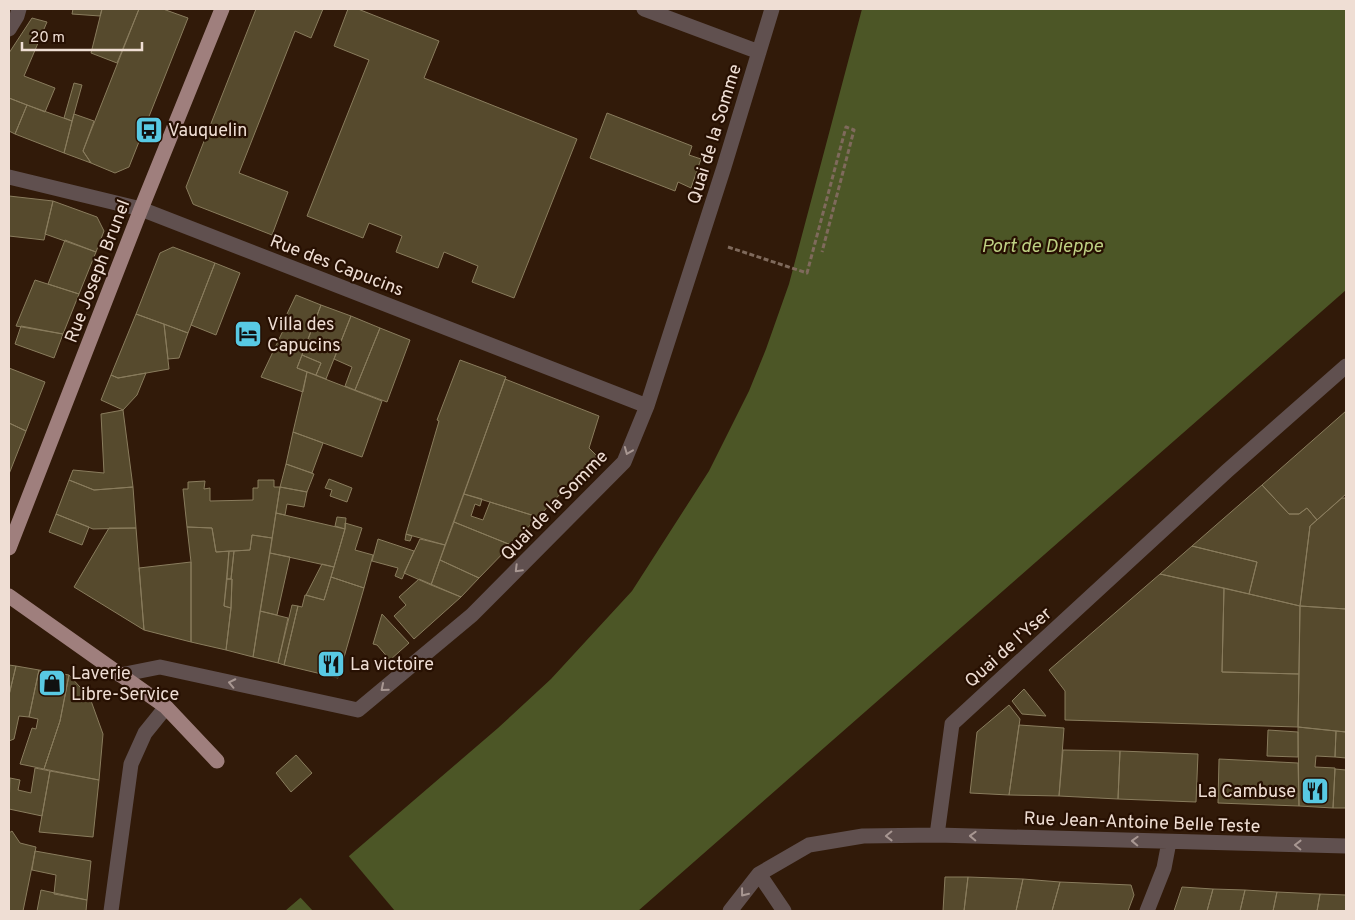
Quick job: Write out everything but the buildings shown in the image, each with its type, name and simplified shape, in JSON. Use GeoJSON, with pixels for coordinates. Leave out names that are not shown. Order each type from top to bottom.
{"type":"FeatureCollection","features":[{"type":"Feature","properties":{"kind":"main road","name":"Rue Joseph Brunel"},"geometry":{"type":"LineString","coordinates":[[9,548],[222,9]]}},
{"type":"Feature","properties":{"kind":"main road"},"geometry":{"type":"LineString","coordinates":[[9,596],[166,707],[217,761]]}},
{"type":"Feature","properties":{"kind":"street"},"geometry":{"type":"LineString","coordinates":[[9,29],[19,9]]}},
{"type":"Feature","properties":{"kind":"street"},"geometry":{"type":"LineString","coordinates":[[644,9],[759,52]]}},
{"type":"Feature","properties":{"kind":"street","name":"Quai de la Somme"},"geometry":{"type":"LineString","coordinates":[[120,675],[160,667],[358,710],[472,615],[624,462],[647,406],[702,238],[772,9]]}},
{"type":"Feature","properties":{"kind":"street","name":"Rue des Capucins"},"geometry":{"type":"LineString","coordinates":[[9,177],[141,210],[647,406]]}},
{"type":"Feature","properties":{"kind":"street","name":"Quai de l'Yser"},"geometry":{"type":"LineString","coordinates":[[937,835],[952,724],[1227,471],[1346,366]]}},
{"type":"Feature","properties":{"kind":"street"},"geometry":{"type":"LineString","coordinates":[[111,911],[131,764],[145,733],[166,707]]}},
{"type":"Feature","properties":{"kind":"street"},"geometry":{"type":"LineString","coordinates":[[730,911],[760,874],[809,845],[863,836],[937,835]]}},
{"type":"Feature","properties":{"kind":"street","name":"Rue Jean-Antoine Belle Teste"},"geometry":{"type":"LineString","coordinates":[[937,835],[1346,846]]}},
{"type":"Feature","properties":{"kind":"street"},"geometry":{"type":"LineString","coordinates":[[1147,911],[1164,868],[1169,842]]}},
{"type":"Feature","properties":{"kind":"street"},"geometry":{"type":"LineString","coordinates":[[760,874],[784,911]]}},
{"type":"Feature","properties":{"kind":"path"},"geometry":{"type":"LineString","coordinates":[[702,238],[807,273],[846,127],[854,130],[822,252]]}},
{"type":"Feature","properties":{"kind":"water","name":"Port de Dieppe"},"geometry":{"type":"Polygon","coordinates":[[[862,9],[1346,9],[1346,290],[638,911],[285,911],[498,728],[551,679],[632,591],[709,471],[749,391],[789,284],[862,9]]]}},
{"type":"Feature","properties":{"kind":"pier"},"geometry":{"type":"Polygon","coordinates":[[[347,854],[395,911],[313,911],[299,896],[347,854]]]}},
{"type":"Feature","properties":{"kind":"place","name":"Vauquelin"},"geometry":{"type":"Point","coordinates":[149,130]}},
{"type":"Feature","properties":{"kind":"place","name":"Villa des Capucins"},"geometry":{"type":"Point","coordinates":[248,334]}},
{"type":"Feature","properties":{"kind":"place","name":"La victoire"},"geometry":{"type":"Point","coordinates":[331,664]}},
{"type":"Feature","properties":{"kind":"place","name":"Laverie Libre-Service"},"geometry":{"type":"Point","coordinates":[52,683]}},
{"type":"Feature","properties":{"kind":"place","name":"La Cambuse"},"geometry":{"type":"Point","coordinates":[1315,791]}}]}
